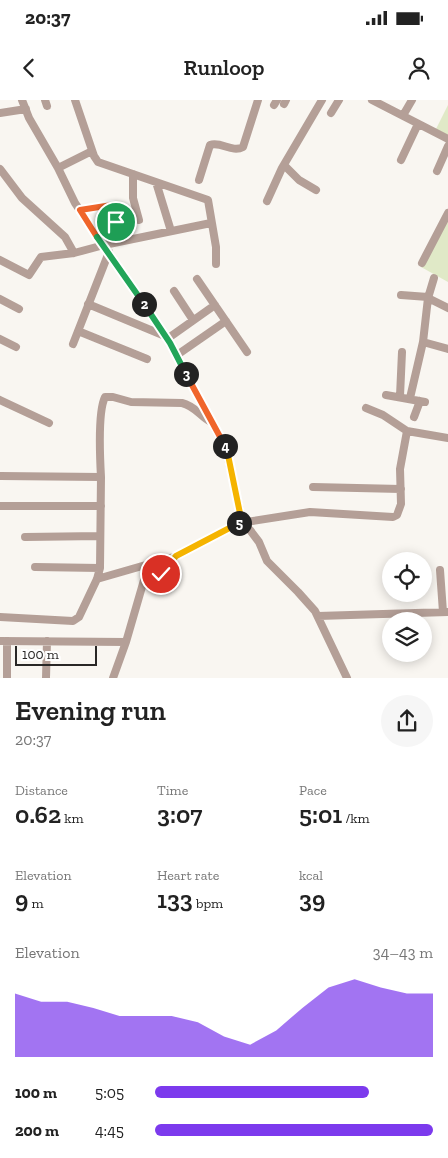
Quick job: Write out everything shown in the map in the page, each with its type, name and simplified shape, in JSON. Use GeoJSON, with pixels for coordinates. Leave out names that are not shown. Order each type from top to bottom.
{"type":"FeatureCollection","features":[{"type":"Feature","properties":{"kind":"street"},"geometry":{"type":"LineString","coordinates":[[22,100],[80,210],[166,337],[212,423],[226,450],[242,523],[259,542],[267,561],[298,592],[318,616],[347,678]]}},
{"type":"Feature","properties":{"kind":"street"},"geometry":{"type":"LineString","coordinates":[[76,100],[92,151],[98,162],[208,200],[216,247],[216,264]]}},
{"type":"Feature","properties":{"kind":"street"},"geometry":{"type":"LineString","coordinates":[[199,180],[210,145],[216,144],[235,149],[242,147],[258,100]]}},
{"type":"Feature","properties":{"kind":"street"},"geometry":{"type":"LineString","coordinates":[[267,201],[284,165],[322,100]]}},
{"type":"Feature","properties":{"kind":"street"},"geometry":{"type":"LineString","coordinates":[[331,113],[339,100]]}},
{"type":"Feature","properties":{"kind":"street"},"geometry":{"type":"LineString","coordinates":[[372,100],[448,139]]}},
{"type":"Feature","properties":{"kind":"street"},"geometry":{"type":"LineString","coordinates":[[405,112],[412,100]]}},
{"type":"Feature","properties":{"kind":"street"},"geometry":{"type":"LineString","coordinates":[[0,113],[26,109]]}},
{"type":"Feature","properties":{"kind":"street"},"geometry":{"type":"LineString","coordinates":[[401,160],[418,124]]}},
{"type":"Feature","properties":{"kind":"street"},"geometry":{"type":"LineString","coordinates":[[437,171],[448,146]]}},
{"type":"Feature","properties":{"kind":"street"},"geometry":{"type":"LineString","coordinates":[[58,168],[92,151]]}},
{"type":"Feature","properties":{"kind":"street"},"geometry":{"type":"LineString","coordinates":[[284,165],[299,180],[316,190]]}},
{"type":"Feature","properties":{"kind":"street"},"geometry":{"type":"LineString","coordinates":[[0,169],[22,198],[65,237],[74,253]]}},
{"type":"Feature","properties":{"kind":"street"},"geometry":{"type":"LineString","coordinates":[[133,174],[133,198],[139,220]]}},
{"type":"Feature","properties":{"kind":"street"},"geometry":{"type":"LineString","coordinates":[[156,182],[171,231]]}},
{"type":"Feature","properties":{"kind":"street"},"geometry":{"type":"LineString","coordinates":[[80,210],[112,205],[116,222]]}},
{"type":"Feature","properties":{"kind":"street"},"geometry":{"type":"LineString","coordinates":[[422,264],[448,213]]}},
{"type":"Feature","properties":{"kind":"street"},"geometry":{"type":"LineString","coordinates":[[0,260],[29,275],[40,257],[74,253],[211,223]]}},
{"type":"Feature","properties":{"kind":"street"},"geometry":{"type":"LineString","coordinates":[[73,344],[109,252]]}},
{"type":"Feature","properties":{"kind":"street"},"geometry":{"type":"LineString","coordinates":[[197,278],[247,352]]}},
{"type":"Feature","properties":{"kind":"street"},"geometry":{"type":"LineString","coordinates":[[410,398],[423,342],[428,297],[434,278]]}},
{"type":"Feature","properties":{"kind":"street"},"geometry":{"type":"LineString","coordinates":[[174,292],[193,320]]}},
{"type":"Feature","properties":{"kind":"street"},"geometry":{"type":"LineString","coordinates":[[401,296],[428,297],[448,308]]}},
{"type":"Feature","properties":{"kind":"street"},"geometry":{"type":"LineString","coordinates":[[0,299],[18,309]]}},
{"type":"Feature","properties":{"kind":"street"},"geometry":{"type":"LineString","coordinates":[[88,304],[166,337]]}},
{"type":"Feature","properties":{"kind":"street"},"geometry":{"type":"LineString","coordinates":[[166,337],[215,305]]}},
{"type":"Feature","properties":{"kind":"street"},"geometry":{"type":"LineString","coordinates":[[176,355],[226,321]]}},
{"type":"Feature","properties":{"kind":"street"},"geometry":{"type":"LineString","coordinates":[[78,331],[147,359]]}},
{"type":"Feature","properties":{"kind":"street"},"geometry":{"type":"LineString","coordinates":[[0,339],[16,347]]}},
{"type":"Feature","properties":{"kind":"street"},"geometry":{"type":"LineString","coordinates":[[423,342],[448,349]]}},
{"type":"Feature","properties":{"kind":"street"},"geometry":{"type":"LineString","coordinates":[[400,396],[402,352]]}},
{"type":"Feature","properties":{"kind":"street"},"geometry":{"type":"LineString","coordinates":[[386,395],[400,396],[423,402],[414,417]]}},
{"type":"Feature","properties":{"kind":"street"},"geometry":{"type":"LineString","coordinates":[[0,617],[73,621],[79,618],[100,568],[100,440],[102,405],[105,397],[113,397],[131,402],[182,403],[197,410],[206,420],[212,423]]}},
{"type":"Feature","properties":{"kind":"street"},"geometry":{"type":"LineString","coordinates":[[0,400],[49,424]]}},
{"type":"Feature","properties":{"kind":"street"},"geometry":{"type":"LineString","coordinates":[[366,408],[383,415],[407,431],[448,438]]}},
{"type":"Feature","properties":{"kind":"street"},"geometry":{"type":"LineString","coordinates":[[97,579],[176,556],[242,523],[310,512],[393,517],[397,515],[401,504],[400,469],[407,431]]}},
{"type":"Feature","properties":{"kind":"street"},"geometry":{"type":"LineString","coordinates":[[0,476],[101,477]]}},
{"type":"Feature","properties":{"kind":"street"},"geometry":{"type":"LineString","coordinates":[[313,487],[401,489]]}},
{"type":"Feature","properties":{"kind":"street"},"geometry":{"type":"LineString","coordinates":[[0,506],[101,506]]}},
{"type":"Feature","properties":{"kind":"street"},"geometry":{"type":"LineString","coordinates":[[25,537],[100,536]]}},
{"type":"Feature","properties":{"kind":"street"},"geometry":{"type":"LineString","coordinates":[[113,678],[126,642],[144,580],[161,574],[176,556]]}},
{"type":"Feature","properties":{"kind":"street"},"geometry":{"type":"LineString","coordinates":[[35,567],[100,568]]}},
{"type":"Feature","properties":{"kind":"street"},"geometry":{"type":"LineString","coordinates":[[318,616],[445,612],[440,570]]}},
{"type":"Feature","properties":{"kind":"street"},"geometry":{"type":"LineString","coordinates":[[7,678],[4,641],[126,642]]}},
{"type":"Feature","properties":{"kind":"street"},"geometry":{"type":"LineString","coordinates":[[46,678],[47,641]]}},
{"type":"Feature","properties":{"kind":"green space"},"geometry":{"type":"Polygon","coordinates":[[[448,105],[448,135],[436,129],[448,105]]]}},
{"type":"Feature","properties":{"kind":"green space"},"geometry":{"type":"Polygon","coordinates":[[[448,216],[448,282],[421,267],[448,216]]]}},
{"type":"Feature","properties":{"kind":"route"},"geometry":{"type":"LineString","coordinates":[[116,222],[112,205],[80,210],[170,343],[226,450],[239,502],[242,523],[176,556],[161,574]]}}]}
